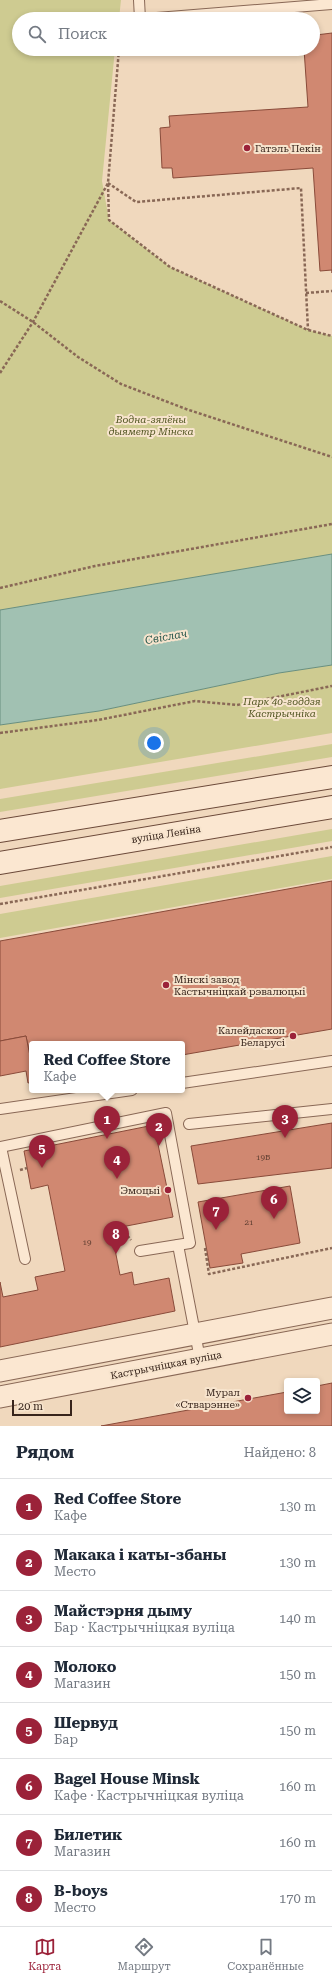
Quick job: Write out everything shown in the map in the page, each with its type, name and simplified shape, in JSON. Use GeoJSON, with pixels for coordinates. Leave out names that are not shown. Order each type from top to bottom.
{"type":"FeatureCollection","features":[{"type":"Feature","properties":{"kind":"main road"},"geometry":{"type":"LineString","coordinates":[[0,831],[332,777]]}},
{"type":"Feature","properties":{"kind":"main road","name":"вуліца Леніна"},"geometry":{"type":"LineString","coordinates":[[0,863],[332,807]]}},
{"type":"Feature","properties":{"kind":"street"},"geometry":{"type":"LineString","coordinates":[[0,1371],[332,1308]]}},
{"type":"Feature","properties":{"kind":"street","name":"Кастрычніцкая вуліца"},"geometry":{"type":"LineString","coordinates":[[0,1397],[332,1334]]}},
{"type":"Feature","properties":{"kind":"lane"},"geometry":{"type":"LineString","coordinates":[[139,0],[140,12]]}},
{"type":"Feature","properties":{"kind":"lane"},"geometry":{"type":"LineString","coordinates":[[232,12],[332,4]]}},
{"type":"Feature","properties":{"kind":"lane"},"geometry":{"type":"LineString","coordinates":[[185,1083],[332,1061]]}},
{"type":"Feature","properties":{"kind":"lane"},"geometry":{"type":"LineString","coordinates":[[0,1109],[111,1093]]}},
{"type":"Feature","properties":{"kind":"lane"},"geometry":{"type":"LineString","coordinates":[[189,1124],[332,1109]]}},
{"type":"Feature","properties":{"kind":"lane"},"geometry":{"type":"LineString","coordinates":[[25,1259],[0,1147],[166,1113],[190,1243],[140,1251]]}},
{"type":"Feature","properties":{"kind":"lane"},"geometry":{"type":"LineString","coordinates":[[178,1245],[200,1359]]}},
{"type":"Feature","properties":{"kind":"path"},"geometry":{"type":"LineString","coordinates":[[118,56],[108,183],[109,220],[170,267],[308,330],[332,336]]}},
{"type":"Feature","properties":{"kind":"path"},"geometry":{"type":"LineString","coordinates":[[108,183],[136,202],[301,188],[308,330]]}},
{"type":"Feature","properties":{"kind":"path"},"geometry":{"type":"LineString","coordinates":[[0,373],[33,322],[108,183]]}},
{"type":"Feature","properties":{"kind":"path"},"geometry":{"type":"LineString","coordinates":[[306,293],[332,290]]}},
{"type":"Feature","properties":{"kind":"path"},"geometry":{"type":"LineString","coordinates":[[0,301],[33,322],[78,357],[121,384],[186,409],[332,457]]}},
{"type":"Feature","properties":{"kind":"path"},"geometry":{"type":"LineString","coordinates":[[0,588],[95,566],[332,524]]}},
{"type":"Feature","properties":{"kind":"path"},"geometry":{"type":"LineString","coordinates":[[0,733],[98,720],[195,701],[237,705],[332,686]]}},
{"type":"Feature","properties":{"kind":"path"},"geometry":{"type":"LineString","coordinates":[[0,904],[332,847]]}},
{"type":"Feature","properties":{"kind":"path"},"geometry":{"type":"LineString","coordinates":[[204,1242],[209,1274],[332,1248]]}},
{"type":"Feature","properties":{"kind":"green space","name":"Водна-зялёны дыяметр Мінска"},"geometry":{"type":"Polygon","coordinates":[[[0,0],[121,0],[120,12],[12,12],[12,56],[114,56],[102,181],[109,220],[170,267],[308,330],[332,336],[332,554],[0,610],[0,0]]]}},
{"type":"Feature","properties":{"kind":"green space","name":"Парк 40-годдзя Кастрычніка"},"geometry":{"type":"Polygon","coordinates":[[[332,665],[332,733],[0,789],[0,725],[99,711],[279,673],[332,665]]]}},
{"type":"Feature","properties":{"kind":"green space"},"geometry":{"type":"Polygon","coordinates":[[[332,744],[332,757],[0,812],[0,799],[332,744]]]}},
{"type":"Feature","properties":{"kind":"green space"},"geometry":{"type":"Polygon","coordinates":[[[332,829],[332,841],[0,898],[0,886],[332,829]]]}},
{"type":"Feature","properties":{"kind":"green space"},"geometry":{"type":"Polygon","coordinates":[[[332,856],[332,879],[0,938],[0,914],[332,856]]]}},
{"type":"Feature","properties":{"kind":"water","name":"Свіслач"},"geometry":{"type":"Polygon","coordinates":[[[332,554],[332,665],[279,673],[99,711],[0,725],[0,610],[332,554]]]}},
{"type":"Feature","properties":{"kind":"building","name":"Гатэль Пекін"},"geometry":{"type":"Polygon","coordinates":[[[332,33],[332,270],[320,271],[313,168],[173,178],[172,168],[162,168],[160,128],[170,127],[169,116],[308,107],[304,56],[320,56],[320,34],[332,33]]]}},
{"type":"Feature","properties":{"kind":"building","name":"Мінскі завод Кастычніцкай рэвалюцыі"},"geometry":{"type":"Polygon","coordinates":[[[332,881],[332,1029],[185,1054],[185,1041],[29,1041],[29,1051],[26,1036],[0,1041],[0,941],[332,881]]]}},
{"type":"Feature","properties":{"kind":"building"},"geometry":{"type":"Polygon","coordinates":[[[26,1036],[29,1051],[29,1083],[26,1071],[0,1076],[0,1041],[26,1036]]]}},
{"type":"Feature","properties":{"kind":"building"},"geometry":{"type":"Polygon","coordinates":[[[332,1123],[332,1168],[198,1184],[191,1146],[332,1123]]]}},
{"type":"Feature","properties":{"kind":"building"},"geometry":{"type":"Polygon","coordinates":[[[154,1125],[173,1217],[111,1229],[120,1275],[132,1272],[134,1285],[169,1278],[175,1311],[0,1347],[0,1282],[3,1297],[38,1290],[35,1277],[65,1271],[48,1185],[31,1189],[24,1151],[154,1125]]]}},
{"type":"Feature","properties":{"kind":"building"},"geometry":{"type":"Polygon","coordinates":[[[290,1186],[300,1243],[241,1254],[243,1263],[210,1268],[198,1202],[290,1186]]]}},
{"type":"Feature","properties":{"kind":"building"},"geometry":{"type":"Polygon","coordinates":[[[332,1383],[332,1426],[101,1426],[284,1393],[284,1414],[320,1414],[320,1385],[332,1383]]]}},
{"type":"Feature","properties":{"kind":"place","name":"Гатэль Пекін"},"geometry":{"type":"Point","coordinates":[247,148]}},
{"type":"Feature","properties":{"kind":"place","name":"Мінскі завод Кастычніцкай рэвалюцыі"},"geometry":{"type":"Point","coordinates":[166,985]}},
{"type":"Feature","properties":{"kind":"place","name":"Калейдаскоп Беларусі"},"geometry":{"type":"Point","coordinates":[293,1036]}},
{"type":"Feature","properties":{"kind":"place","name":"Майстэрня дыму"},"geometry":{"type":"Point","coordinates":[285,1138]}},
{"type":"Feature","properties":{"kind":"place","name":"Red Coffee Store"},"geometry":{"type":"Point","coordinates":[107,1139]}},
{"type":"Feature","properties":{"kind":"place","name":"Макака і каты-збаны"},"geometry":{"type":"Point","coordinates":[159,1146]}},
{"type":"Feature","properties":{"kind":"place","name":"Шервуд"},"geometry":{"type":"Point","coordinates":[42,1168]}},
{"type":"Feature","properties":{"kind":"place","name":"Молоко"},"geometry":{"type":"Point","coordinates":[117,1179]}},
{"type":"Feature","properties":{"kind":"place","name":"Эмоцыі"},"geometry":{"type":"Point","coordinates":[168,1190]}},
{"type":"Feature","properties":{"kind":"place","name":"Bagel House Minsk"},"geometry":{"type":"Point","coordinates":[274,1219]}},
{"type":"Feature","properties":{"kind":"place","name":"Билетик"},"geometry":{"type":"Point","coordinates":[216,1230]}},
{"type":"Feature","properties":{"kind":"place","name":"B-boys"},"geometry":{"type":"Point","coordinates":[116,1254]}},
{"type":"Feature","properties":{"kind":"place","name":"Мурал «Стварэнне»"},"geometry":{"type":"Point","coordinates":[248,1398]}}]}
